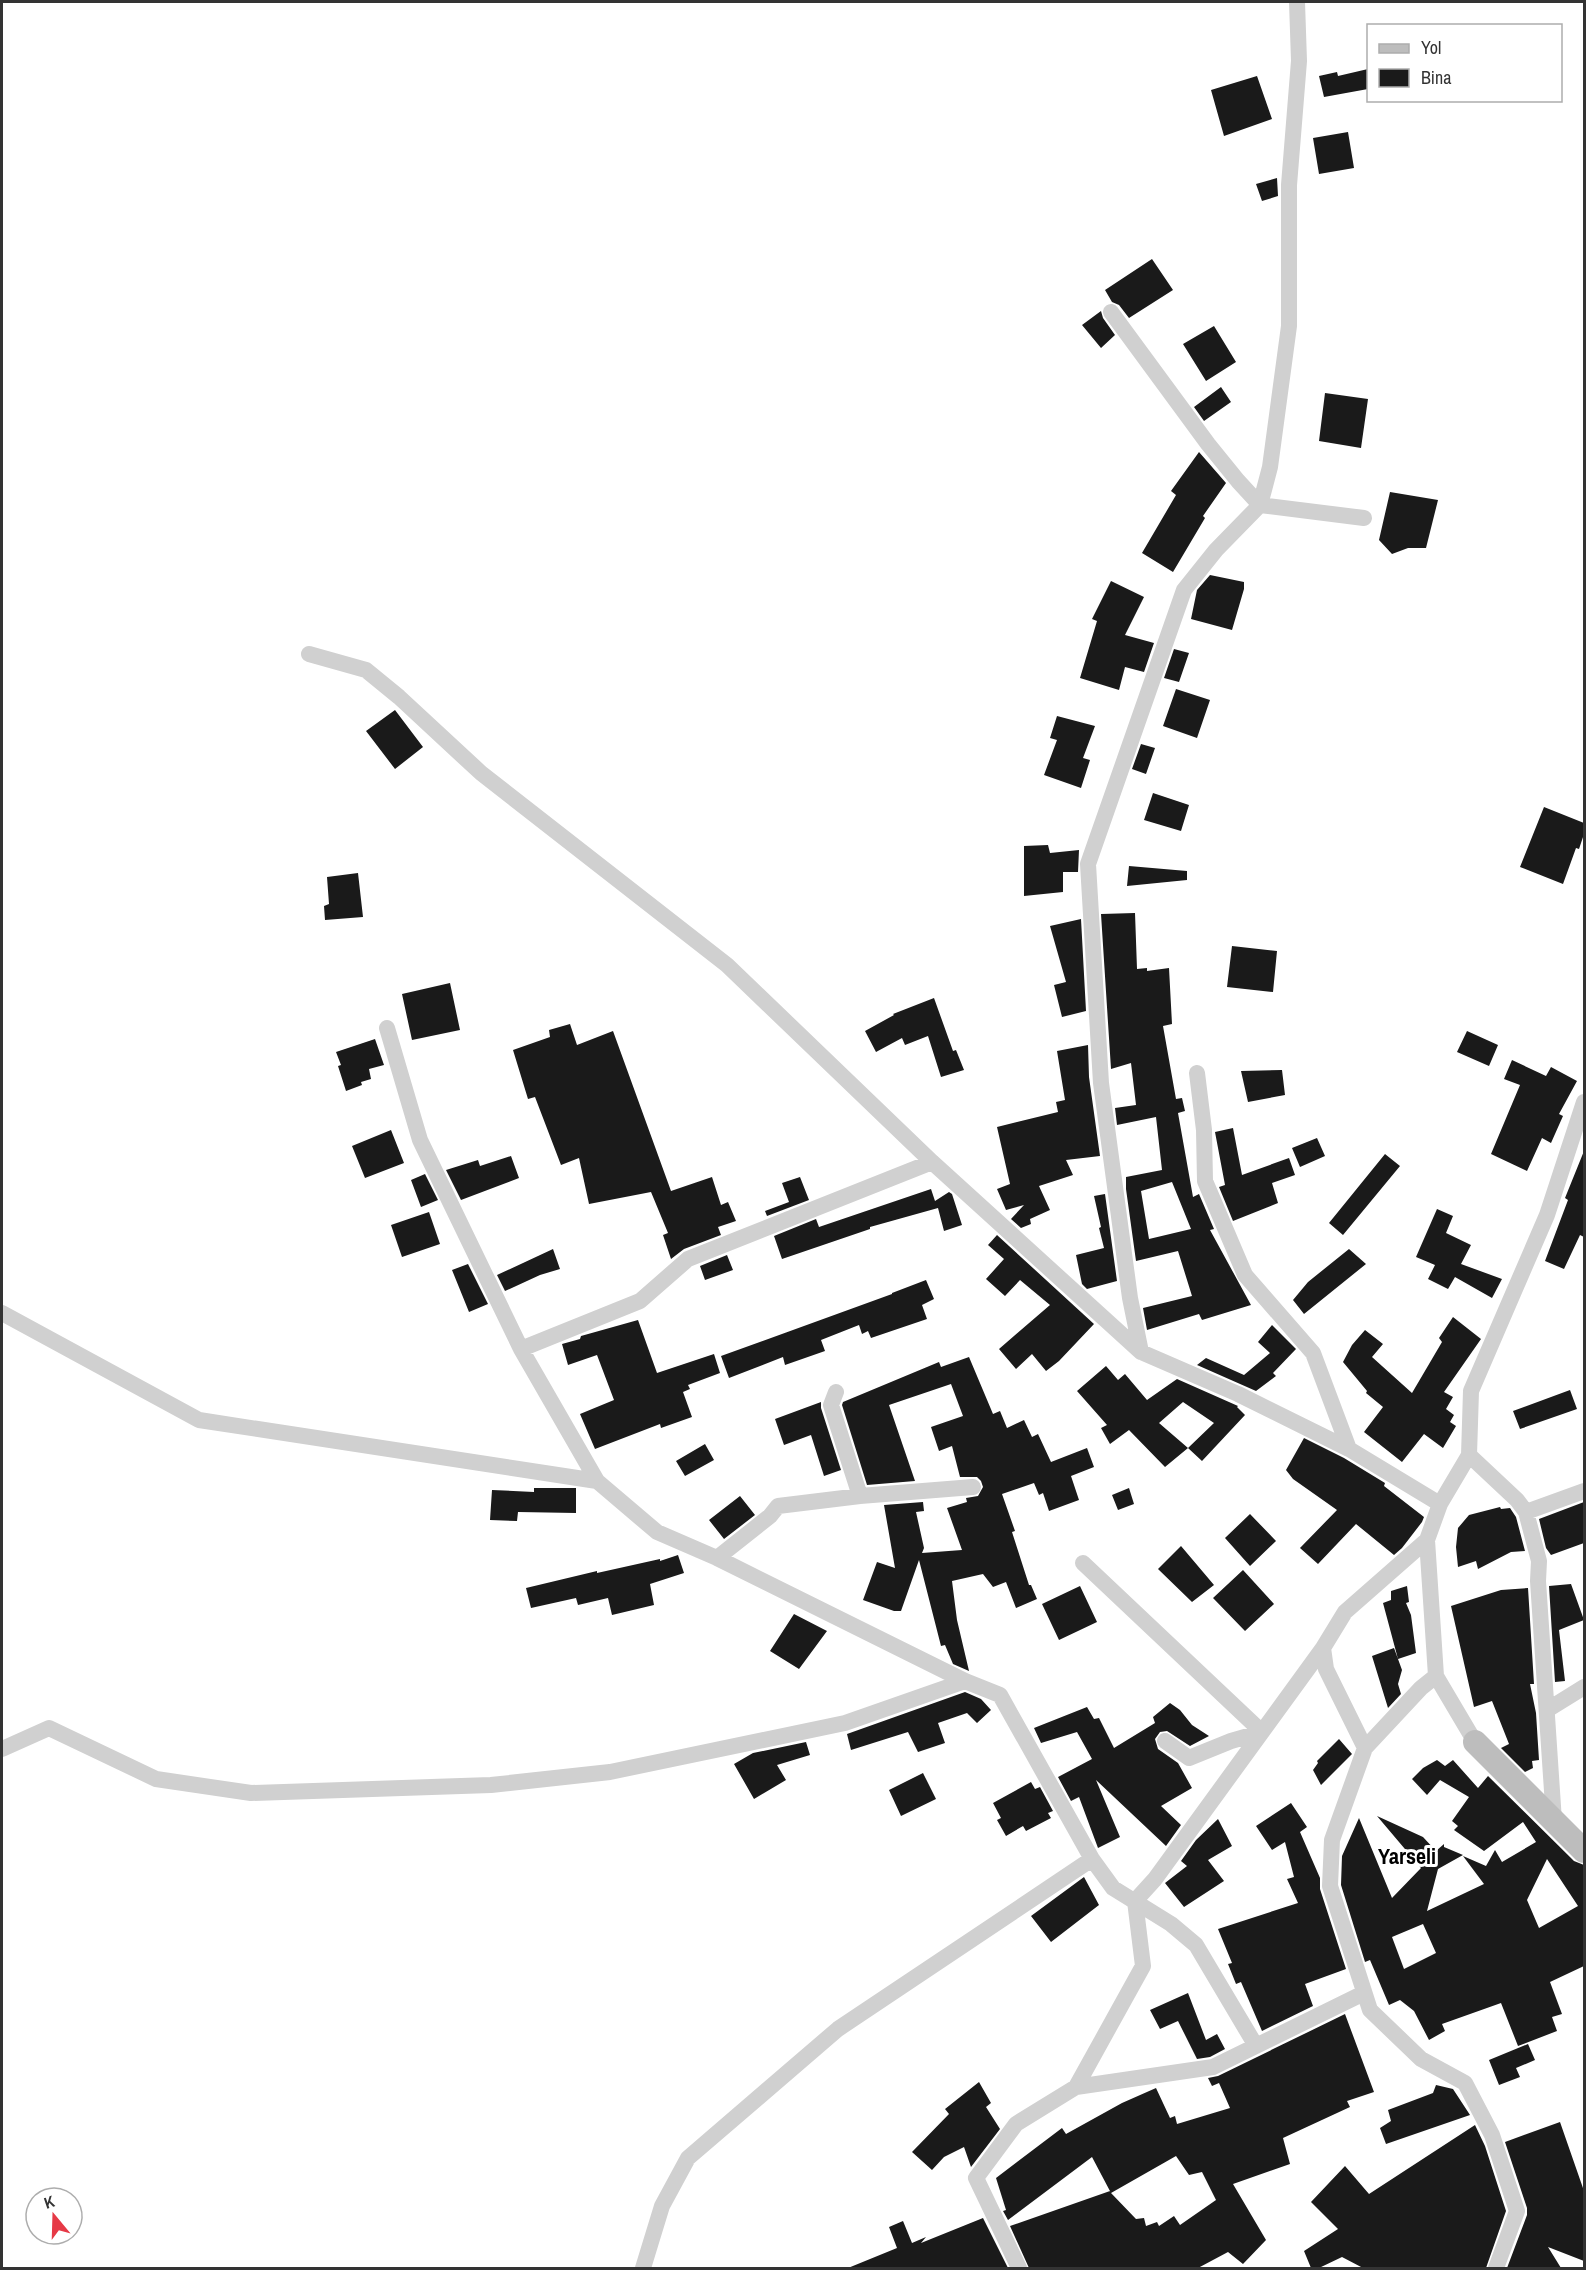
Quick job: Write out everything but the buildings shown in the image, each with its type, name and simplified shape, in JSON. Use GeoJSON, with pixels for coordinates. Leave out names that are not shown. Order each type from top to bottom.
{"type":"FeatureCollection","features":[{"type":"Feature","properties":{"kind":"street"},"geometry":{"type":"LineString","coordinates":[[1141,1352],[1130,1298],[1101,1083],[1088,864],[1184,590],[1216,550],[1260,505],[1270,467],[1289,326],[1289,185],[1299,61],[1297,2]]}},
{"type":"Feature","properties":{"kind":"street"},"geometry":{"type":"LineString","coordinates":[[1111,312],[1208,444],[1260,505],[1364,518]]}},
{"type":"Feature","properties":{"kind":"street"},"geometry":{"type":"LineString","coordinates":[[309,654],[366,670],[399,697],[481,773],[727,965],[932,1162],[1141,1352],[1238,1394],[1349,1449],[1440,1504]]}},
{"type":"Feature","properties":{"kind":"street"},"geometry":{"type":"LineString","coordinates":[[387,1028],[420,1140],[521,1349],[597,1481],[657,1532],[717,1558],[965,1681],[1000,1695],[1092,1859],[1113,1888],[1171,1924],[1196,1946],[1256,2046]]}},
{"type":"Feature","properties":{"kind":"street"},"geometry":{"type":"LineString","coordinates":[[1197,1073],[1204,1130],[1205,1181],[1245,1275],[1313,1353],[1349,1449]]}},
{"type":"Feature","properties":{"kind":"street"},"geometry":{"type":"LineString","coordinates":[[1584,1102],[1547,1215],[1471,1391],[1469,1455],[1440,1504],[1427,1540],[1436,1676],[1474,1742],[1584,1851]]}},
{"type":"Feature","properties":{"kind":"street"},"geometry":{"type":"LineString","coordinates":[[521,1349],[640,1301],[688,1259],[932,1162]]}},
{"type":"Feature","properties":{"kind":"street"},"geometry":{"type":"LineString","coordinates":[[2,1314],[199,1420],[597,1481]]}},
{"type":"Feature","properties":{"kind":"street"},"geometry":{"type":"LineString","coordinates":[[836,1392],[831,1405],[860,1496]]}},
{"type":"Feature","properties":{"kind":"street"},"geometry":{"type":"LineString","coordinates":[[1469,1455],[1517,1500],[1526,1512],[1539,1561],[1538,1581],[1554,1821]]}},
{"type":"Feature","properties":{"kind":"street"},"geometry":{"type":"LineString","coordinates":[[717,1558],[770,1516],[778,1506],[860,1496],[973,1487]]}},
{"type":"Feature","properties":{"kind":"street"},"geometry":{"type":"LineString","coordinates":[[1526,1512],[1584,1491]]}},
{"type":"Feature","properties":{"kind":"street"},"geometry":{"type":"LineString","coordinates":[[1076,2087],[1143,1966],[1135,1901],[1155,1879],[1262,1732],[1323,1648],[1346,1611],[1427,1540]]}},
{"type":"Feature","properties":{"kind":"street"},"geometry":{"type":"LineString","coordinates":[[1083,1563],[1262,1732]]}},
{"type":"Feature","properties":{"kind":"street"},"geometry":{"type":"LineString","coordinates":[[1323,1648],[1326,1669],[1365,1748]]}},
{"type":"Feature","properties":{"kind":"street"},"geometry":{"type":"LineString","coordinates":[[1436,1676],[1421,1688],[1365,1748],[1332,1840],[1330,1886],[1370,2010],[1421,2059],[1465,2083],[1492,2135],[1517,2211],[1496,2268]]}},
{"type":"Feature","properties":{"kind":"street"},"geometry":{"type":"LineString","coordinates":[[2,1749],[49,1728],[156,1779],[251,1793],[492,1785],[610,1772],[845,1722],[965,1681]]}},
{"type":"Feature","properties":{"kind":"street"},"geometry":{"type":"LineString","coordinates":[[1547,1710],[1584,1687]]}},
{"type":"Feature","properties":{"kind":"street"},"geometry":{"type":"LineString","coordinates":[[1165,1741],[1189,1758],[1231,1741],[1262,1732]]}},
{"type":"Feature","properties":{"kind":"street"},"geometry":{"type":"LineString","coordinates":[[643,2268],[662,2206],[688,2158],[838,2029],[1092,1859]]}},
{"type":"Feature","properties":{"kind":"street"},"geometry":{"type":"LineString","coordinates":[[1019,2268],[976,2178],[1016,2124],[1076,2087],[1213,2067],[1364,1993]]}},
{"type":"Feature","properties":{"kind":"district","name":"Yarseli"},"geometry":{"type":"Point","coordinates":[1407,1856]}}]}
